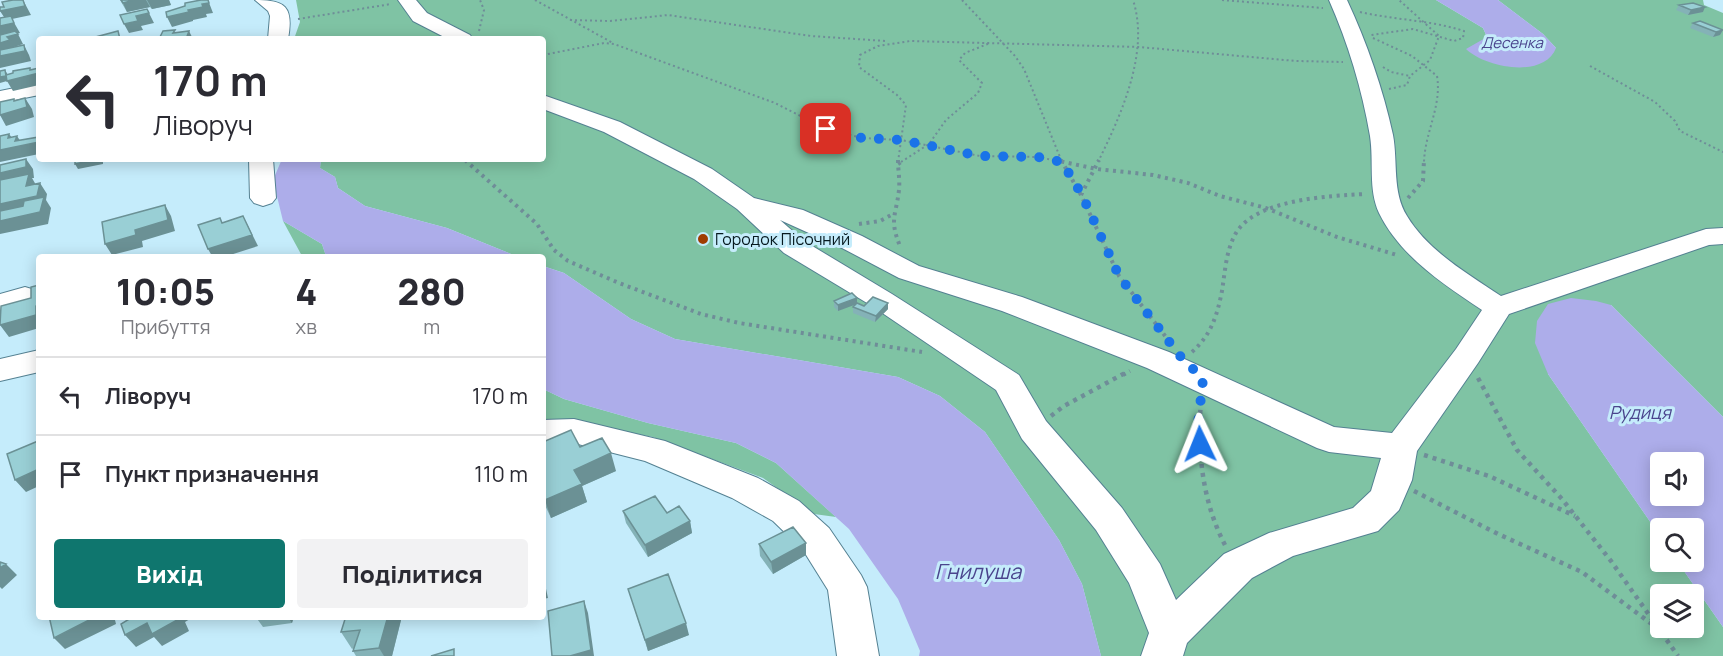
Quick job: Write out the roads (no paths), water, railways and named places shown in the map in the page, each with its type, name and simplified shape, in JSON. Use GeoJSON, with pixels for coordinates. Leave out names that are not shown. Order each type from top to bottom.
{"type":"FeatureCollection","features":[{"type":"Feature","properties":{"kind":"street"},"geometry":{"type":"LineString","coordinates":[[264,0],[270,2],[281,15],[280,30]]}},
{"type":"Feature","properties":{"kind":"street"},"geometry":{"type":"LineString","coordinates":[[408,1],[420,16],[468,36]]}},
{"type":"Feature","properties":{"kind":"street"},"geometry":{"type":"LineString","coordinates":[[1341,5],[1362,63],[1371,99],[1384,156],[1389,204],[1434,263],[1498,307]]}},
{"type":"Feature","properties":{"kind":"street"},"geometry":{"type":"LineString","coordinates":[[0,97],[36,90]]}},
{"type":"Feature","properties":{"kind":"street"},"geometry":{"type":"LineString","coordinates":[[546,103],[612,127],[703,174],[746,204],[794,247],[882,300],[1008,383],[1034,430],[1108,519],[1146,576],[1166,645]]}},
{"type":"Feature","properties":{"kind":"street"},"geometry":{"type":"LineString","coordinates":[[261,162],[263,198]]}},
{"type":"Feature","properties":{"kind":"street"},"geometry":{"type":"LineString","coordinates":[[746,204],[794,216],[852,242],[909,272],[1166,354],[1196,366],[1329,439],[1394,480]]}},
{"type":"Feature","properties":{"kind":"street"},"geometry":{"type":"LineString","coordinates":[[1166,645],[1238,566],[1282,544],[1365,520],[1386,500],[1394,480],[1400,447],[1467,356],[1498,307],[1706,237],[1723,236]]}},
{"type":"Feature","properties":{"kind":"street"},"geometry":{"type":"LineString","coordinates":[[0,370],[36,362]]}},
{"type":"Feature","properties":{"kind":"street"},"geometry":{"type":"LineString","coordinates":[[546,432],[574,431],[652,450],[745,488],[786,511],[816,539],[847,587],[858,656]]}},
{"type":"Feature","properties":{"kind":"street"},"geometry":{"type":"LineString","coordinates":[[1329,439],[1400,447]]}},
{"type":"Feature","properties":{"kind":"water","name":"Десенка"},"geometry":{"type":"Polygon","coordinates":[[[1436,0],[1498,0],[1543,34],[1556,48],[1550,58],[1528,67],[1500,65],[1487,61],[1466,49],[1487,37],[1483,28],[1436,0]]]}},
{"type":"Feature","properties":{"kind":"water"},"geometry":{"type":"Polygon","coordinates":[[[281,162],[321,162],[320,168],[335,177],[338,188],[365,206],[447,228],[511,254],[325,254],[322,244],[283,221],[273,180],[281,162]]]}},
{"type":"Feature","properties":{"kind":"water","name":"Гнилуша"},"geometry":{"type":"Polygon","coordinates":[[[546,267],[564,273],[631,319],[675,339],[898,377],[940,396],[985,432],[1059,540],[1082,584],[1101,656],[919,656],[920,651],[898,599],[849,529],[776,463],[736,443],[648,423],[564,399],[546,390],[546,267]]]}},
{"type":"Feature","properties":{"kind":"water","name":"Рудиця"},"geometry":{"type":"Polygon","coordinates":[[[1571,298],[1611,305],[1723,417],[1723,627],[1704,600],[1704,584],[1693,584],[1685,572],[1704,572],[1704,518],[1650,518],[1650,522],[1548,374],[1535,343],[1537,321],[1548,304],[1571,298]]]}},
{"type":"Feature","properties":{"kind":"place","name":"Городок Пісочний"},"geometry":{"type":"Point","coordinates":[703,239]}}]}
